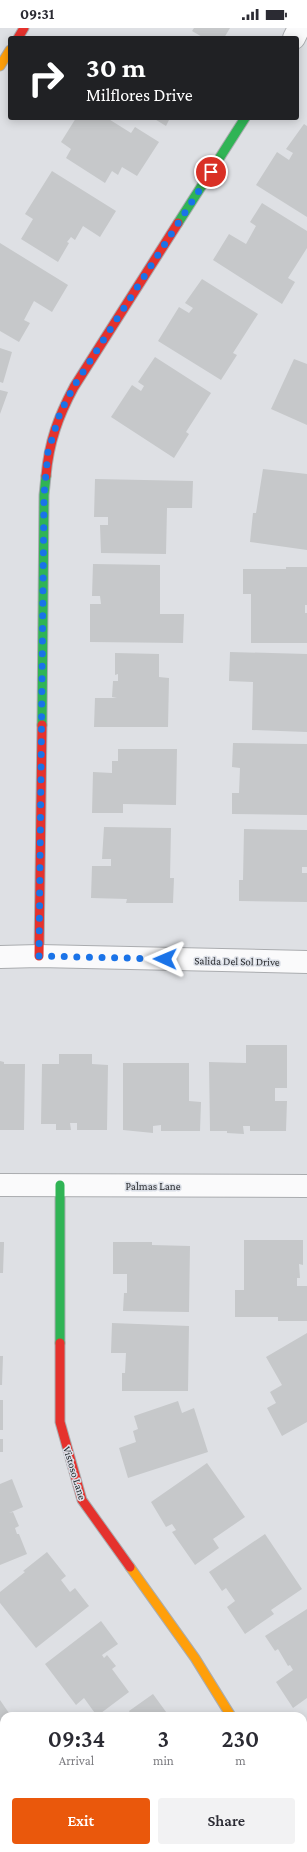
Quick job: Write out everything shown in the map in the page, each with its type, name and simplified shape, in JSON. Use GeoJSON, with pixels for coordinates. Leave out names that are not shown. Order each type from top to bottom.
{"type":"FeatureCollection","features":[{"type":"Feature","properties":{"kind":"street"},"geometry":{"type":"LineString","coordinates":[[0,66],[8,53]]}},
{"type":"Feature","properties":{"kind":"street"},"geometry":{"type":"LineString","coordinates":[[39,956],[44,495],[48,452],[60,413],[74,386],[244,120]]}},
{"type":"Feature","properties":{"kind":"street","name":"Salida Del Sol Drive"},"geometry":{"type":"LineString","coordinates":[[0,958],[39,956],[307,962]]}},
{"type":"Feature","properties":{"kind":"street","name":"Palmas Lane"},"geometry":{"type":"LineString","coordinates":[[0,1184],[307,1186]]}},
{"type":"Feature","properties":{"kind":"street","name":"Vistoso Lane"},"geometry":{"type":"LineString","coordinates":[[60,1185],[60,1422],[82,1500],[195,1658],[229,1712]]}},
{"type":"Feature","properties":{"kind":"building"},"geometry":{"type":"Polygon","coordinates":[[[194,28],[230,28],[225,36],[201,36],[192,31],[194,28]]]}},
{"type":"Feature","properties":{"kind":"building"},"geometry":{"type":"Polygon","coordinates":[[[75,120],[110,120],[131,133],[135,127],[159,142],[137,176],[122,167],[118,175],[112,171],[105,183],[66,158],[71,149],[61,142],[75,120]]]}},
{"type":"Feature","properties":{"kind":"building"},"geometry":{"type":"Polygon","coordinates":[[[156,120],[169,120],[166,126],[156,120]]]}},
{"type":"Feature","properties":{"kind":"building"},"geometry":{"type":"Polygon","coordinates":[[[304,124],[307,126],[307,217],[256,185],[277,152],[289,160],[293,153],[286,149],[304,124]]]}},
{"type":"Feature","properties":{"kind":"building"},"geometry":{"type":"Polygon","coordinates":[[[52,171],[116,211],[100,237],[83,226],[75,240],[71,237],[67,242],[69,243],[58,262],[21,239],[33,219],[25,214],[52,171]]]}},
{"type":"Feature","properties":{"kind":"building"},"geometry":{"type":"Polygon","coordinates":[[[262,203],[307,231],[307,248],[288,278],[295,282],[282,304],[213,260],[229,234],[246,244],[256,226],[250,222],[262,203]]]}},
{"type":"Feature","properties":{"kind":"building"},"geometry":{"type":"Polygon","coordinates":[[[0,243],[68,285],[52,312],[34,301],[24,320],[30,323],[19,342],[0,331],[0,243]]]}},
{"type":"Feature","properties":{"kind":"building"},"geometry":{"type":"Polygon","coordinates":[[[202,279],[258,314],[233,353],[237,355],[221,380],[158,341],[179,307],[189,313],[193,308],[185,303],[202,279]]]}},
{"type":"Feature","properties":{"kind":"building"},"geometry":{"type":"Polygon","coordinates":[[[0,348],[12,352],[3,383],[0,382],[0,348]]]}},
{"type":"Feature","properties":{"kind":"building"},"geometry":{"type":"Polygon","coordinates":[[[155,357],[211,393],[186,432],[189,434],[174,458],[111,417],[132,385],[141,391],[144,386],[138,382],[155,357]]]}},
{"type":"Feature","properties":{"kind":"building"},"geometry":{"type":"Polygon","coordinates":[[[294,359],[307,364],[307,425],[271,409],[294,359]]]}},
{"type":"Feature","properties":{"kind":"building"},"geometry":{"type":"Polygon","coordinates":[[[0,390],[8,392],[0,414],[0,390]]]}},
{"type":"Feature","properties":{"kind":"building"},"geometry":{"type":"Polygon","coordinates":[[[263,469],[307,474],[307,550],[250,542],[253,513],[256,513],[263,469]]]}},
{"type":"Feature","properties":{"kind":"building"},"geometry":{"type":"Polygon","coordinates":[[[95,479],[193,481],[192,508],[167,508],[166,554],[101,553],[100,525],[108,525],[108,517],[94,517],[95,479]]]}},
{"type":"Feature","properties":{"kind":"building"},"geometry":{"type":"Polygon","coordinates":[[[93,564],[160,565],[160,614],[184,614],[183,643],[90,642],[90,604],[101,604],[100,596],[92,596],[93,564]]]}},
{"type":"Feature","properties":{"kind":"building"},"geometry":{"type":"Polygon","coordinates":[[[286,567],[307,567],[307,605],[305,605],[305,613],[307,613],[307,643],[251,643],[251,594],[243,594],[243,569],[286,569],[286,567]]]}},
{"type":"Feature","properties":{"kind":"building"},"geometry":{"type":"Polygon","coordinates":[[[230,652],[307,654],[307,732],[252,730],[253,682],[229,681],[230,652]]]}},
{"type":"Feature","properties":{"kind":"building"},"geometry":{"type":"Polygon","coordinates":[[[115,653],[159,654],[159,677],[169,678],[168,727],[94,727],[95,698],[117,698],[112,697],[113,681],[118,681],[118,674],[115,675],[115,653]]]}},
{"type":"Feature","properties":{"kind":"building"},"geometry":{"type":"Polygon","coordinates":[[[233,743],[307,744],[307,815],[232,814],[232,793],[239,793],[240,768],[232,767],[233,743]]]}},
{"type":"Feature","properties":{"kind":"building"},"geometry":{"type":"Polygon","coordinates":[[[118,749],[177,749],[176,805],[123,804],[123,813],[92,813],[93,772],[112,773],[112,761],[118,761],[118,749]]]}},
{"type":"Feature","properties":{"kind":"building"},"geometry":{"type":"Polygon","coordinates":[[[104,827],[171,828],[170,878],[174,878],[173,903],[126,903],[127,899],[91,898],[92,866],[111,866],[111,859],[102,859],[104,827]]]}},
{"type":"Feature","properties":{"kind":"building"},"geometry":{"type":"Polygon","coordinates":[[[244,829],[307,830],[307,867],[302,867],[302,873],[307,873],[307,902],[239,901],[239,880],[243,880],[244,829]]]}},
{"type":"Feature","properties":{"kind":"building"},"geometry":{"type":"Polygon","coordinates":[[[246,1045],[287,1045],[287,1088],[275,1088],[275,1101],[287,1101],[286,1131],[250,1131],[250,1126],[243,1126],[244,1134],[227,1133],[227,1131],[210,1131],[209,1062],[246,1063],[246,1045]]]}},
{"type":"Feature","properties":{"kind":"building"},"geometry":{"type":"Polygon","coordinates":[[[59,1054],[92,1054],[92,1064],[108,1065],[107,1130],[77,1130],[77,1123],[70,1123],[71,1130],[56,1130],[56,1124],[41,1124],[42,1064],[59,1064],[59,1054]]]}},
{"type":"Feature","properties":{"kind":"building"},"geometry":{"type":"Polygon","coordinates":[[[0,1061],[4,1062],[4,1064],[25,1064],[24,1130],[0,1130],[0,1061]]]}},
{"type":"Feature","properties":{"kind":"building"},"geometry":{"type":"Polygon","coordinates":[[[123,1063],[189,1063],[189,1101],[201,1102],[200,1131],[161,1131],[161,1125],[153,1126],[153,1133],[123,1130],[123,1063]]]}},
{"type":"Feature","properties":{"kind":"building"},"geometry":{"type":"Polygon","coordinates":[[[244,1240],[303,1240],[303,1265],[299,1264],[300,1278],[297,1278],[297,1286],[307,1286],[307,1321],[278,1321],[278,1317],[235,1317],[235,1290],[244,1290],[244,1240]]]}},
{"type":"Feature","properties":{"kind":"building"},"geometry":{"type":"Polygon","coordinates":[[[0,1242],[4,1242],[3,1273],[0,1273],[0,1242]]]}},
{"type":"Feature","properties":{"kind":"building"},"geometry":{"type":"Polygon","coordinates":[[[113,1242],[152,1242],[152,1245],[190,1246],[189,1312],[123,1311],[124,1293],[127,1293],[127,1274],[113,1274],[113,1242]]]}},
{"type":"Feature","properties":{"kind":"building"},"geometry":{"type":"Polygon","coordinates":[[[112,1323],[189,1326],[188,1391],[122,1391],[122,1373],[125,1373],[126,1353],[111,1353],[112,1323]]]}},
{"type":"Feature","properties":{"kind":"building"},"geometry":{"type":"Polygon","coordinates":[[[307,1333],[307,1422],[282,1436],[267,1408],[276,1403],[270,1392],[282,1385],[266,1357],[307,1333]]]}},
{"type":"Feature","properties":{"kind":"building"},"geometry":{"type":"Polygon","coordinates":[[[0,1356],[3,1356],[2,1385],[0,1385],[0,1356]]]}},
{"type":"Feature","properties":{"kind":"building"},"geometry":{"type":"Polygon","coordinates":[[[0,1400],[3,1400],[3,1430],[0,1430],[0,1400]]]}},
{"type":"Feature","properties":{"kind":"building"},"geometry":{"type":"Polygon","coordinates":[[[178,1401],[182,1413],[194,1408],[208,1452],[128,1478],[119,1448],[136,1442],[133,1431],[138,1429],[134,1416],[178,1401]]]}},
{"type":"Feature","properties":{"kind":"building"},"geometry":{"type":"Polygon","coordinates":[[[0,1439],[3,1439],[3,1452],[0,1452],[0,1439]]]}},
{"type":"Feature","properties":{"kind":"building"},"geometry":{"type":"Polygon","coordinates":[[[207,1463],[245,1517],[213,1539],[219,1548],[195,1565],[172,1532],[176,1530],[172,1524],[166,1527],[151,1502],[207,1463]]]}},
{"type":"Feature","properties":{"kind":"building"},"geometry":{"type":"Polygon","coordinates":[[[12,1479],[23,1507],[9,1513],[13,1512],[19,1526],[15,1528],[17,1534],[19,1534],[27,1554],[0,1565],[0,1484],[12,1479]]]}},
{"type":"Feature","properties":{"kind":"building"},"geometry":{"type":"Polygon","coordinates":[[[265,1534],[302,1589],[271,1610],[274,1614],[245,1634],[227,1607],[235,1601],[226,1588],[222,1591],[209,1572],[265,1534]]]}},
{"type":"Feature","properties":{"kind":"building"},"geometry":{"type":"Polygon","coordinates":[[[47,1552],[66,1576],[61,1580],[70,1592],[75,1588],[89,1606],[36,1648],[0,1603],[0,1592],[47,1552]]]}},
{"type":"Feature","properties":{"kind":"building"},"geometry":{"type":"Polygon","coordinates":[[[307,1609],[307,1698],[293,1708],[276,1682],[293,1670],[290,1665],[288,1666],[278,1649],[275,1651],[265,1636],[307,1609]]]}},
{"type":"Feature","properties":{"kind":"building"},"geometry":{"type":"Polygon","coordinates":[[[101,1621],[118,1644],[102,1655],[104,1658],[107,1655],[116,1666],[112,1669],[129,1692],[102,1712],[94,1712],[84,1698],[76,1705],[45,1664],[101,1621]]]}},
{"type":"Feature","properties":{"kind":"building"},"geometry":{"type":"Polygon","coordinates":[[[153,1694],[166,1712],[130,1712],[153,1694]]]}},
{"type":"Feature","properties":{"kind":"building"},"geometry":{"type":"Polygon","coordinates":[[[0,1700],[8,1712],[0,1712],[0,1700]]]}},
{"type":"Feature","properties":{"kind":"traffic: fast"},"geometry":{"type":"LineString","coordinates":[[178,223],[244,120]]}},
{"type":"Feature","properties":{"kind":"traffic: fast"},"geometry":{"type":"LineString","coordinates":[[42,725],[44,495],[46,476]]}},
{"type":"Feature","properties":{"kind":"traffic: fast"},"geometry":{"type":"LineString","coordinates":[[60,1185],[60,1343]]}},
{"type":"Feature","properties":{"kind":"traffic: slow"},"geometry":{"type":"LineString","coordinates":[[0,66],[8,53]]}},
{"type":"Feature","properties":{"kind":"traffic: slow"},"geometry":{"type":"LineString","coordinates":[[130,1567],[195,1658],[229,1712]]}},
{"type":"Feature","properties":{"kind":"traffic: jam"},"geometry":{"type":"LineString","coordinates":[[19,36],[24,28]]}},
{"type":"Feature","properties":{"kind":"traffic: jam"},"geometry":{"type":"LineString","coordinates":[[46,476],[49,452],[55,430],[74,387],[178,223]]}},
{"type":"Feature","properties":{"kind":"traffic: jam"},"geometry":{"type":"LineString","coordinates":[[39,956],[42,725]]}},
{"type":"Feature","properties":{"kind":"traffic: jam"},"geometry":{"type":"LineString","coordinates":[[60,1343],[60,1422],[82,1500],[130,1567]]}},
{"type":"Feature","properties":{"kind":"route"},"geometry":{"type":"LineString","coordinates":[[165,959],[39,956],[44,495],[48,452],[60,413],[74,386],[211,172]]}}]}
